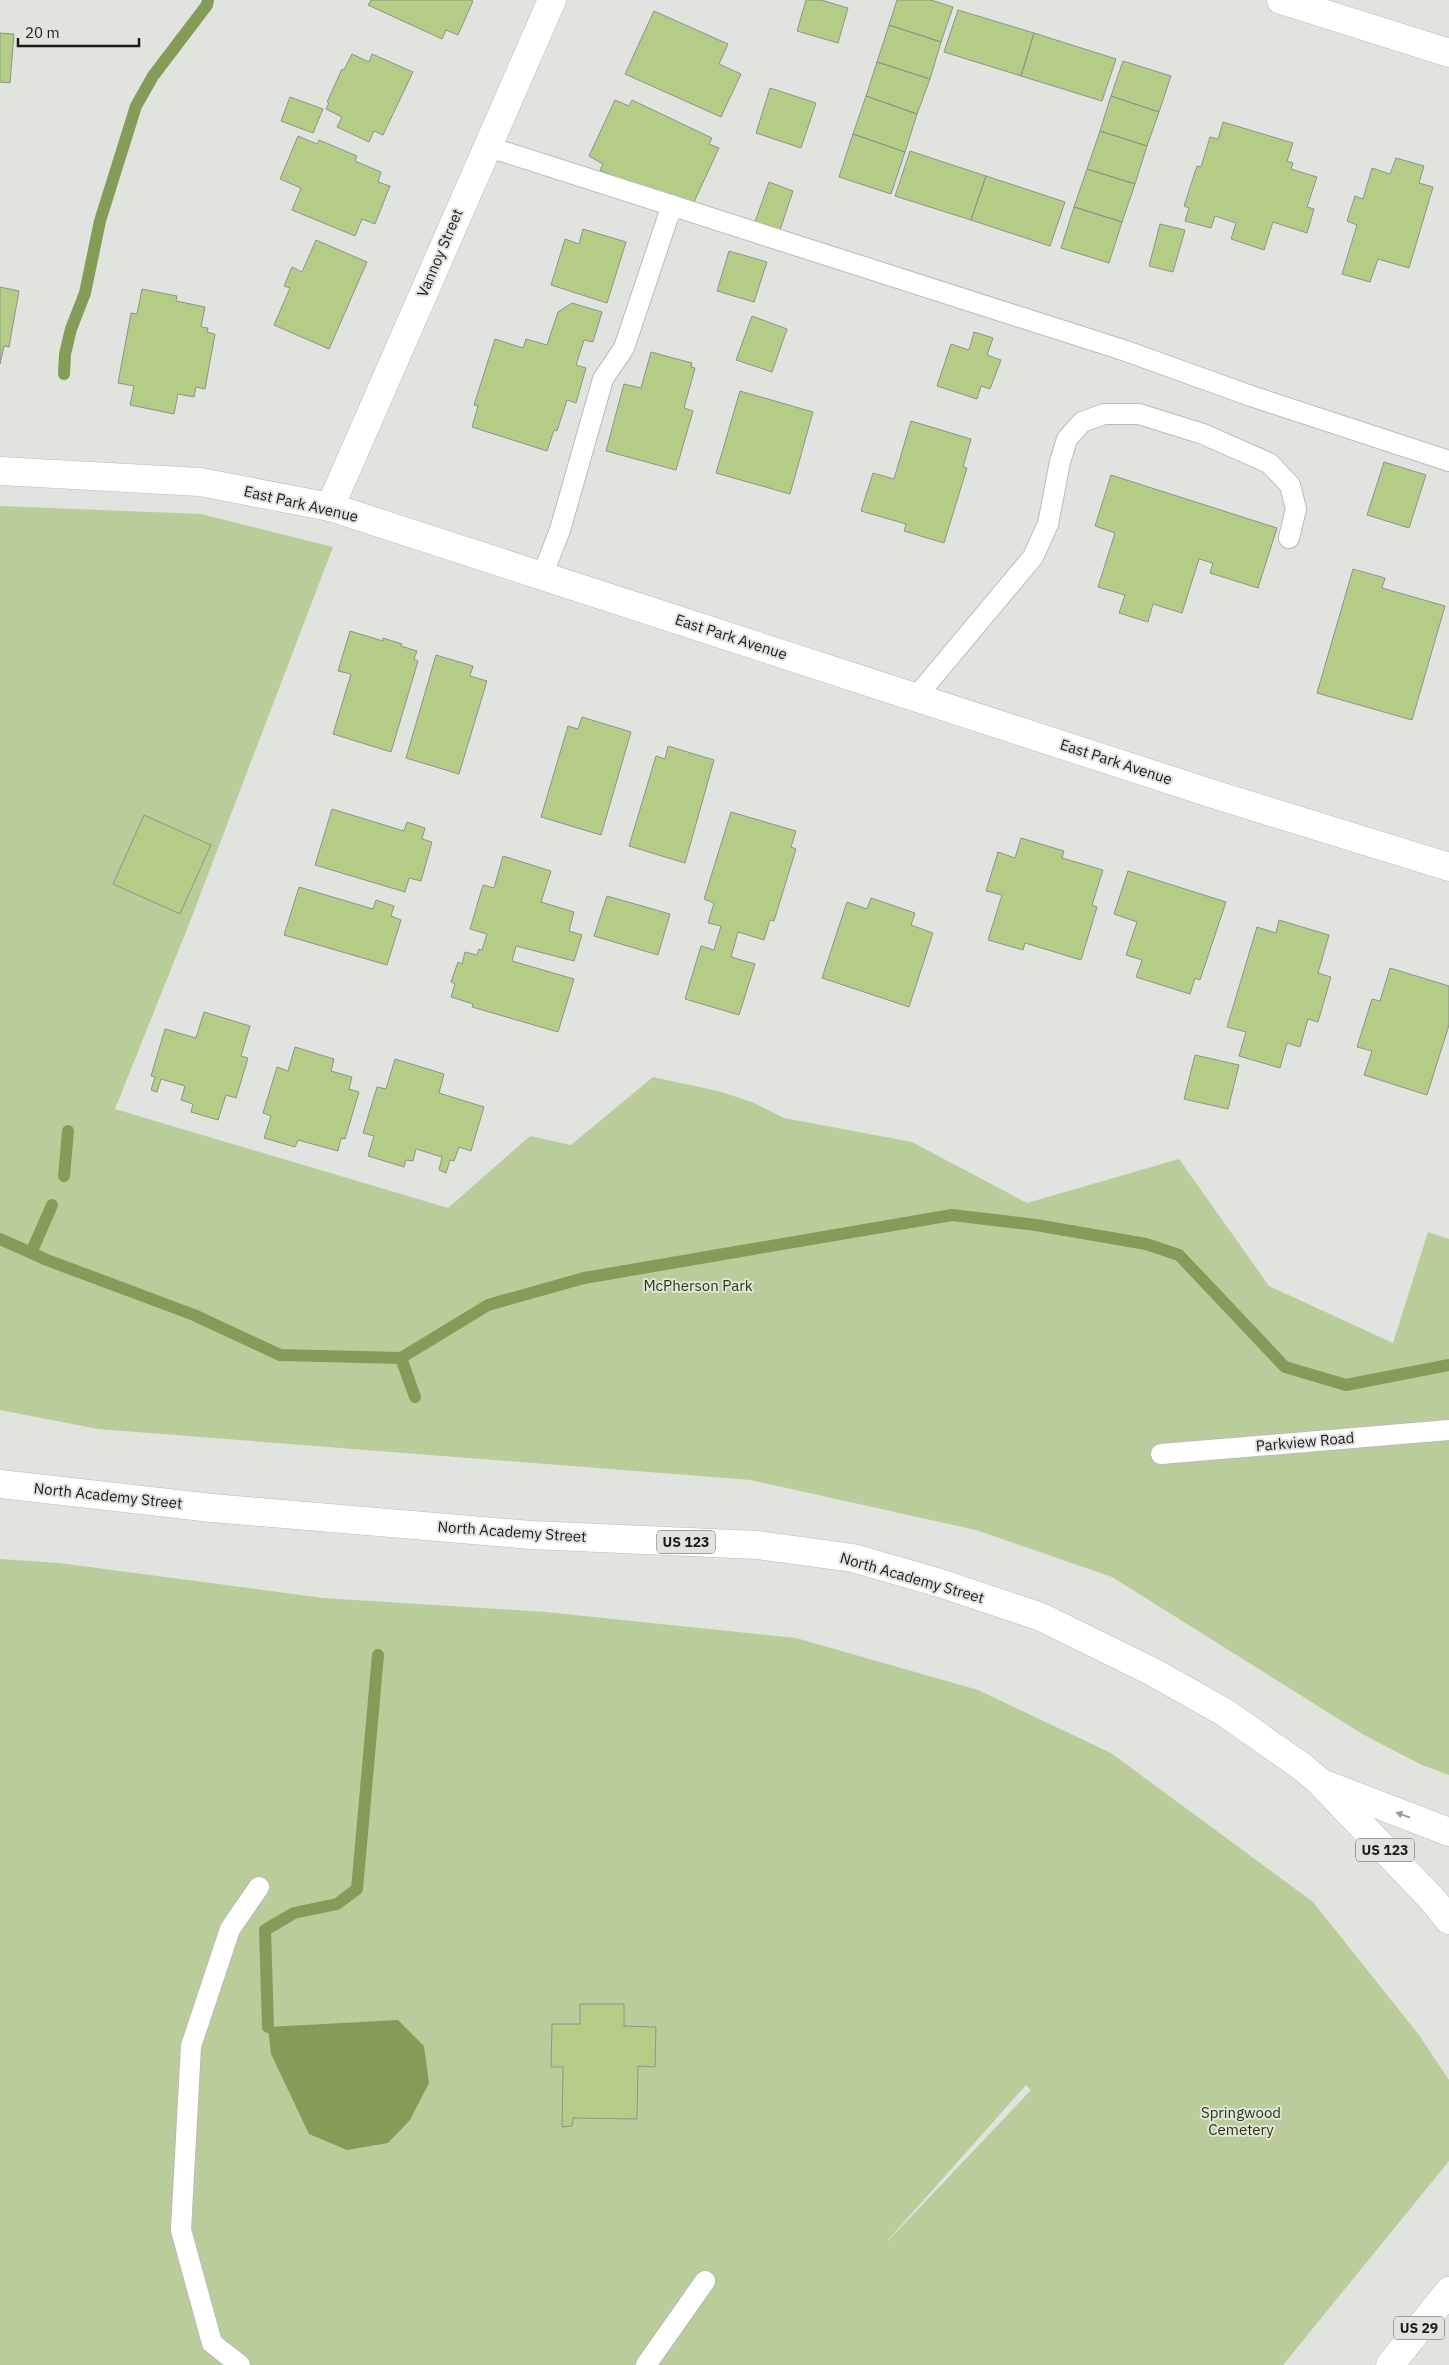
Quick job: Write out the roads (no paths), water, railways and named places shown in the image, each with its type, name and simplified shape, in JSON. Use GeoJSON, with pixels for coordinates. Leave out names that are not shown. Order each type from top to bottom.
{"type":"FeatureCollection","features":[{"type":"Feature","properties":{"kind":"main road","name":"Vannoy Street"},"geometry":{"type":"LineString","coordinates":[[330,507],[486,146],[552,0]]}},
{"type":"Feature","properties":{"kind":"main road"},"geometry":{"type":"LineString","coordinates":[[1281,0],[1449,53]]}},
{"type":"Feature","properties":{"kind":"main road","name":"East Park Avenue"},"geometry":{"type":"LineString","coordinates":[[0,471],[200,482],[330,507],[1213,794],[1449,867]]}},
{"type":"Feature","properties":{"kind":"main road","name":"North Academy Street"},"geometry":{"type":"LineString","coordinates":[[0,1484],[212,1508],[531,1535],[758,1545],[853,1558],[943,1584],[1041,1617],[1153,1672],[1224,1712],[1301,1766],[1319,1781],[1433,1900],[1449,1920]]}},
{"type":"Feature","properties":{"kind":"main road"},"geometry":{"type":"LineString","coordinates":[[1319,1781],[1449,1832]]}},
{"type":"Feature","properties":{"kind":"main road","name":"US 29"},"geometry":{"type":"LineString","coordinates":[[1390,2365],[1449,2291]]}},
{"type":"Feature","properties":{"kind":"lane"},"geometry":{"type":"LineString","coordinates":[[486,146],[1126,351],[1252,396],[1449,461]]}},
{"type":"Feature","properties":{"kind":"lane"},"geometry":{"type":"LineString","coordinates":[[542,576],[560,530],[603,380],[624,348],[672,205]]}},
{"type":"Feature","properties":{"kind":"lane"},"geometry":{"type":"LineString","coordinates":[[916,697],[1033,557],[1048,524],[1060,462],[1067,439],[1082,422],[1104,414],[1139,414],[1203,434],[1269,463],[1290,485],[1296,509],[1289,538]]}},
{"type":"Feature","properties":{"kind":"lane","name":"Parkview Road"},"geometry":{"type":"LineString","coordinates":[[1161,1454],[1449,1430]]}},
{"type":"Feature","properties":{"kind":"lane"},"geometry":{"type":"LineString","coordinates":[[240,2365],[212,2344],[181,2230],[191,2046],[230,1929],[259,1887]]}},
{"type":"Feature","properties":{"kind":"lane"},"geometry":{"type":"LineString","coordinates":[[646,2365],[705,2281]]}},
{"type":"Feature","properties":{"kind":"waterway"},"geometry":{"type":"LineString","coordinates":[[64,374],[65,354],[71,329],[85,293],[100,221],[136,106],[153,76],[207,5],[208,0]]}},
{"type":"Feature","properties":{"kind":"waterway"},"geometry":{"type":"LineString","coordinates":[[64,1176],[68,1131]]}},
{"type":"Feature","properties":{"kind":"waterway"},"geometry":{"type":"LineString","coordinates":[[31,1253],[52,1205]]}},
{"type":"Feature","properties":{"kind":"waterway"},"geometry":{"type":"LineString","coordinates":[[0,1239],[47,1260],[194,1315],[280,1355],[401,1358],[488,1305],[584,1278],[952,1215],[1036,1225],[1146,1244],[1179,1255],[1285,1367],[1346,1385],[1449,1365]]}},
{"type":"Feature","properties":{"kind":"waterway"},"geometry":{"type":"LineString","coordinates":[[401,1358],[415,1397]]}},
{"type":"Feature","properties":{"kind":"waterway"},"geometry":{"type":"LineString","coordinates":[[268,2027],[265,1930],[294,1913],[337,1904],[357,1889],[378,1655]]}},
{"type":"Feature","properties":{"kind":"park label","name":"McPherson Park"},"geometry":{"type":"Point","coordinates":[698,1286]}},
{"type":"Feature","properties":{"kind":"park label","name":"Springwood Cemetery"},"geometry":{"type":"Point","coordinates":[1241,2122]}}]}
